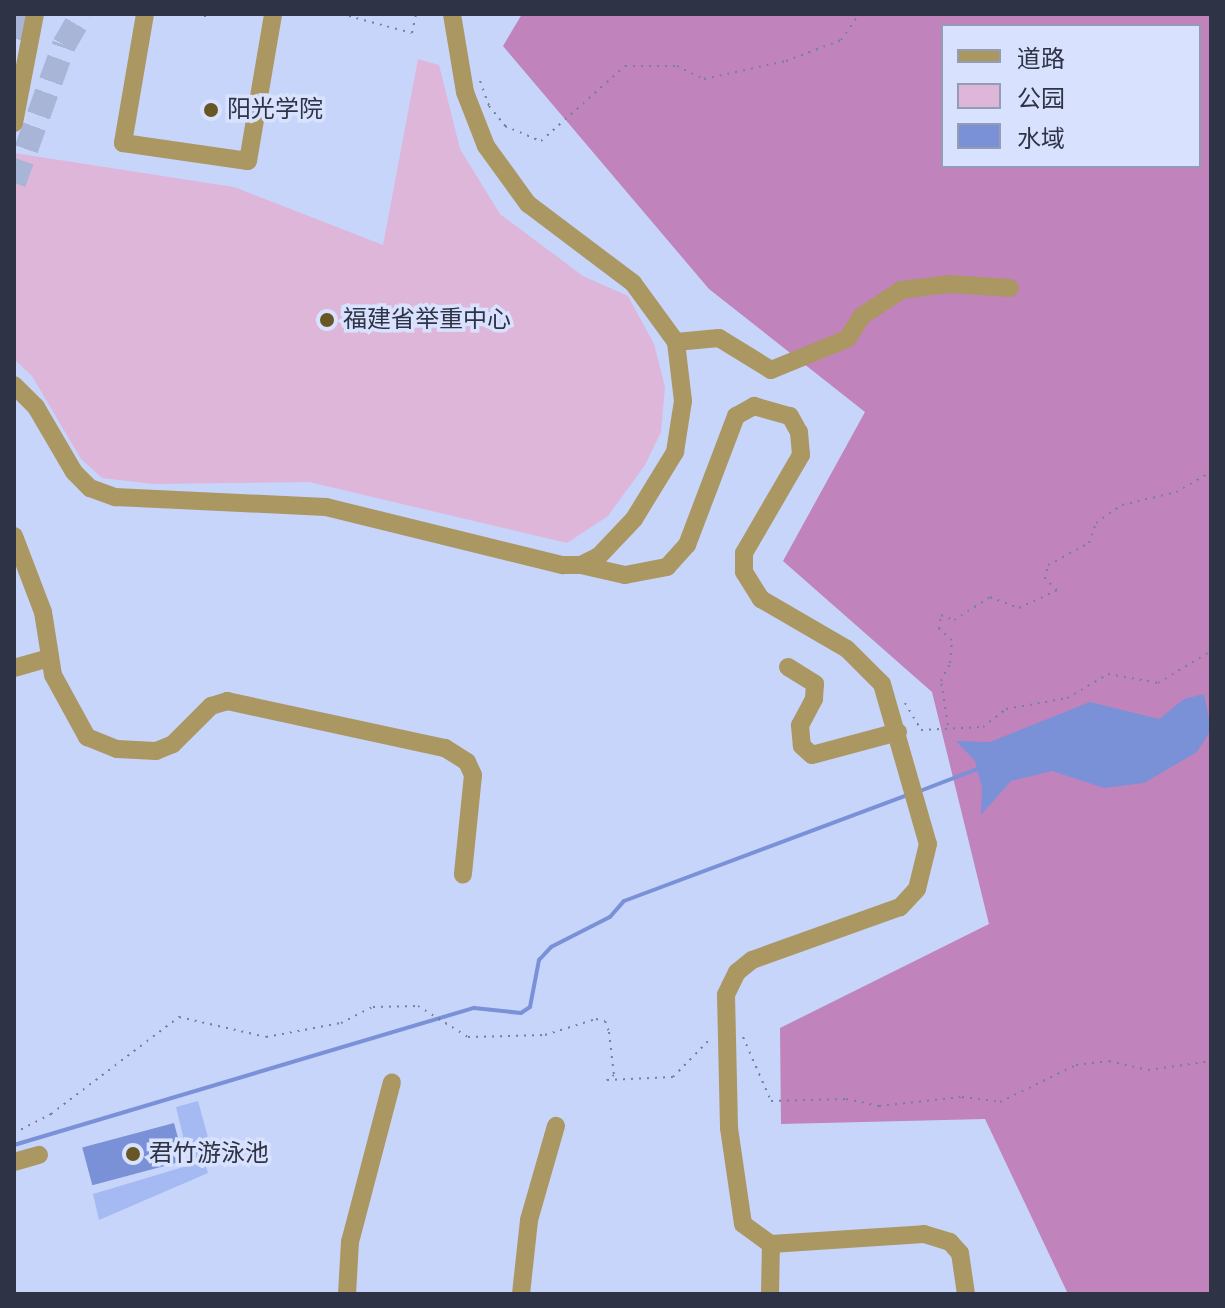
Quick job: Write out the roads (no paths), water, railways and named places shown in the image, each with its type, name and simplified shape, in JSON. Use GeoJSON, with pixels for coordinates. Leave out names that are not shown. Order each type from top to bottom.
{"type":"FeatureCollection","features":[{"type":"Feature","properties":{"kind":"street"},"geometry":{"type":"LineString","coordinates":[[14,123],[35,14]]}},
{"type":"Feature","properties":{"kind":"street"},"geometry":{"type":"LineString","coordinates":[[145,14],[123,143],[248,161],[273,14]]}},
{"type":"Feature","properties":{"kind":"street"},"geometry":{"type":"LineString","coordinates":[[452,14],[465,92],[486,146],[528,204],[633,283],[676,342],[683,401],[675,452],[634,519],[599,556],[581,565]]}},
{"type":"Feature","properties":{"kind":"street"},"geometry":{"type":"LineString","coordinates":[[676,342],[719,338],[771,370],[847,339],[862,316],[901,290],[949,284],[1010,288]]}},
{"type":"Feature","properties":{"kind":"street"},"geometry":{"type":"LineString","coordinates":[[14,385],[36,407],[74,472],[90,488],[115,497],[326,507],[563,565],[581,565],[625,575],[667,567],[687,545],[736,416],[754,406],[772,407],[790,416],[799,432],[801,455],[744,553],[744,572],[761,599],[865,665],[888,700],[928,844],[917,889],[900,907],[752,960],[737,972],[726,995],[723,1044],[743,1224],[771,1244],[924,1234],[950,1242],[960,1253],[966,1294]]}},
{"type":"Feature","properties":{"kind":"street"},"geometry":{"type":"LineString","coordinates":[[14,536],[43,612],[50,658],[80,730],[117,749],[165,748],[211,706],[227,701],[457,753],[473,775],[463,874]]}},
{"type":"Feature","properties":{"kind":"street"},"geometry":{"type":"LineString","coordinates":[[14,668],[50,658]]}},
{"type":"Feature","properties":{"kind":"street"},"geometry":{"type":"LineString","coordinates":[[788,667],[815,684],[814,699],[800,725],[802,746],[812,755],[898,732]]}},
{"type":"Feature","properties":{"kind":"street"},"geometry":{"type":"LineString","coordinates":[[347,1294],[350,1242],[392,1082]]}},
{"type":"Feature","properties":{"kind":"street"},"geometry":{"type":"LineString","coordinates":[[521,1294],[529,1220],[556,1126]]}},
{"type":"Feature","properties":{"kind":"street"},"geometry":{"type":"LineString","coordinates":[[14,1162],[39,1155]]}},
{"type":"Feature","properties":{"kind":"street"},"geometry":{"type":"LineString","coordinates":[[770,1294],[771,1244]]}},
{"type":"Feature","properties":{"kind":"water"},"geometry":{"type":"Polygon","coordinates":[[[1204,694],[1211,730],[1197,752],[1144,783],[1104,788],[1052,771],[1011,781],[981,815],[982,788],[975,761],[956,741],[990,742],[1090,702],[1159,719],[1184,699],[1204,694]]]}},
{"type":"Feature","properties":{"kind":"water","name":"君竹游泳池"},"geometry":{"type":"Polygon","coordinates":[[[174,1123],[184,1161],[92,1185],[82,1148],[174,1123]]]}},
{"type":"Feature","properties":{"kind":"waterway"},"geometry":{"type":"LineString","coordinates":[[920,791],[977,769]]}},
{"type":"Feature","properties":{"kind":"waterway"},"geometry":{"type":"LineString","coordinates":[[14,1145],[474,1008],[521,1013],[530,1007],[539,960],[551,947],[610,917],[624,901],[908,795]]}},
{"type":"Feature","properties":{"kind":"tunnel"},"geometry":{"type":"LineString","coordinates":[[14,38],[23,14]]}},
{"type":"Feature","properties":{"kind":"tunnel"},"geometry":{"type":"LineString","coordinates":[[14,183],[64,45],[82,14]]}},
{"type":"Feature","properties":{"kind":"place","name":"阳光学院"},"geometry":{"type":"Point","coordinates":[211,110]}},
{"type":"Feature","properties":{"kind":"place","name":"福建省举重中心"},"geometry":{"type":"Point","coordinates":[327,320]}},
{"type":"Feature","properties":{"kind":"place","name":"君竹游泳池"},"geometry":{"type":"Point","coordinates":[133,1154]}}]}
